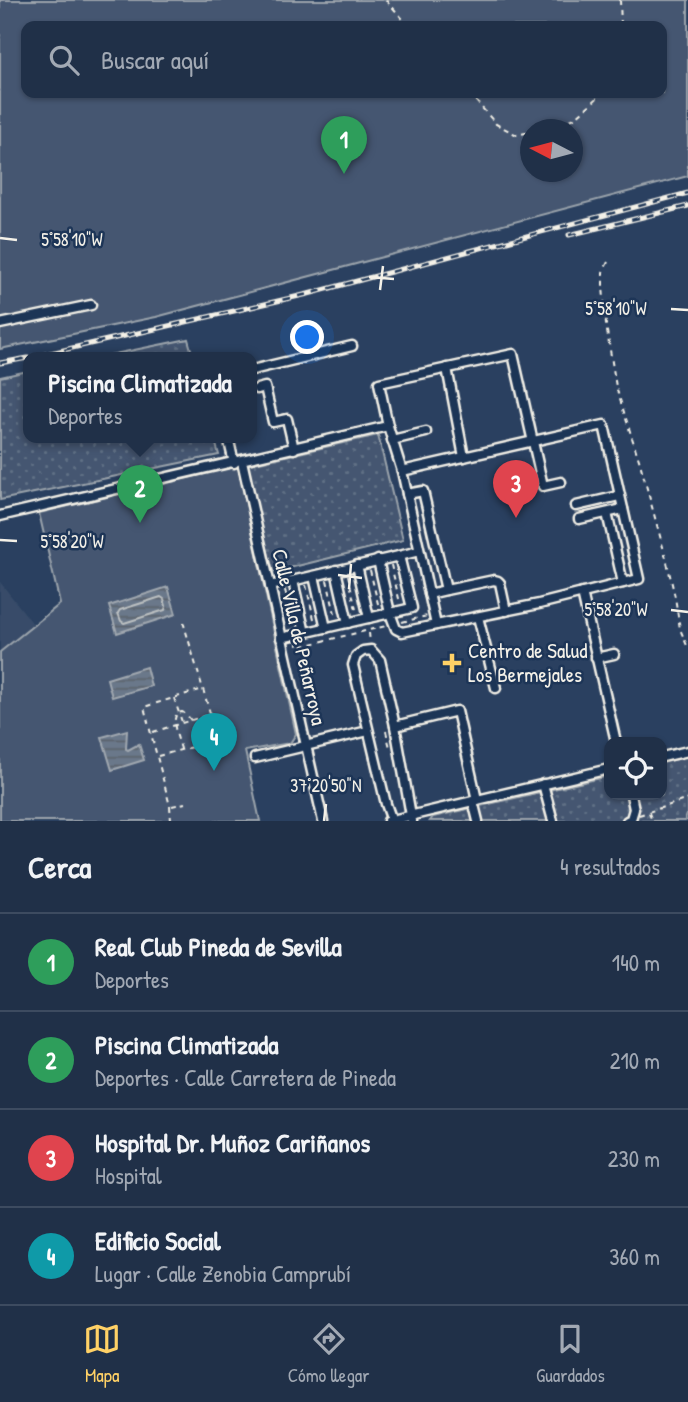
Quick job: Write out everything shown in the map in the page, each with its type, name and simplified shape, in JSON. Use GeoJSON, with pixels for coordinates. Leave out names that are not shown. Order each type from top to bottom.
{"type":"FeatureCollection","features":[{"type":"Feature","properties":{"kind":"street"},"geometry":{"type":"LineString","coordinates":[[0,324],[91,305]]}},
{"type":"Feature","properties":{"kind":"street"},"geometry":{"type":"LineString","coordinates":[[257,369],[352,345]]}},
{"type":"Feature","properties":{"kind":"street"},"geometry":{"type":"LineString","coordinates":[[436,625],[379,383],[513,354],[544,486],[561,482]]}},
{"type":"Feature","properties":{"kind":"street"},"geometry":{"type":"LineString","coordinates":[[447,368],[464,457]]}},
{"type":"Feature","properties":{"kind":"street"},"geometry":{"type":"LineString","coordinates":[[257,388],[265,387],[274,422],[287,419],[294,449]]}},
{"type":"Feature","properties":{"kind":"street"},"geometry":{"type":"LineString","coordinates":[[378,561],[390,613],[396,629],[402,632],[506,611],[639,579],[604,425],[401,471]]}},
{"type":"Feature","properties":{"kind":"street"},"geometry":{"type":"LineString","coordinates":[[0,516],[388,426]]}},
{"type":"Feature","properties":{"kind":"street"},"geometry":{"type":"LineString","coordinates":[[392,440],[426,432]]}},
{"type":"Feature","properties":{"kind":"street","name":"Calle Villa de Peñarroya"},"geometry":{"type":"LineString","coordinates":[[230,443],[270,586],[323,821]]}},
{"type":"Feature","properties":{"kind":"street"},"geometry":{"type":"LineString","coordinates":[[407,494],[423,491],[446,590]]}},
{"type":"Feature","properties":{"kind":"street"},"geometry":{"type":"LineString","coordinates":[[576,506],[620,496]]}},
{"type":"Feature","properties":{"kind":"street"},"geometry":{"type":"LineString","coordinates":[[579,519],[622,509]]}},
{"type":"Feature","properties":{"kind":"street"},"geometry":{"type":"LineString","coordinates":[[607,513],[623,583]]}},
{"type":"Feature","properties":{"kind":"street"},"geometry":{"type":"LineString","coordinates":[[270,586],[419,551]]}},
{"type":"Feature","properties":{"kind":"street"},"geometry":{"type":"LineString","coordinates":[[281,638],[412,608],[399,556]]}},
{"type":"Feature","properties":{"kind":"street"},"geometry":{"type":"LineString","coordinates":[[357,565],[369,618]]}},
{"type":"Feature","properties":{"kind":"street"},"geometry":{"type":"LineString","coordinates":[[336,570],[348,623]]}},
{"type":"Feature","properties":{"kind":"street"},"geometry":{"type":"LineString","coordinates":[[314,576],[326,628]]}},
{"type":"Feature","properties":{"kind":"street"},"geometry":{"type":"LineString","coordinates":[[293,580],[305,633]]}},
{"type":"Feature","properties":{"kind":"street"},"geometry":{"type":"LineString","coordinates":[[429,594],[494,580],[498,581],[506,611]]}},
{"type":"Feature","properties":{"kind":"street"},"geometry":{"type":"LineString","coordinates":[[582,593],[615,737]]}},
{"type":"Feature","properties":{"kind":"street"},"geometry":{"type":"LineString","coordinates":[[478,617],[496,688]]}},
{"type":"Feature","properties":{"kind":"street"},"geometry":{"type":"LineString","coordinates":[[412,818],[380,660],[371,650],[363,651],[356,656],[353,665],[391,821],[412,818],[475,800],[604,770]]}},
{"type":"Feature","properties":{"kind":"street"},"geometry":{"type":"LineString","coordinates":[[596,658],[614,654]]}},
{"type":"Feature","properties":{"kind":"street"},"geometry":{"type":"LineString","coordinates":[[395,726],[457,711],[478,821]]}},
{"type":"Feature","properties":{"kind":"street"},"geometry":{"type":"LineString","coordinates":[[255,758],[368,731]]}},
{"type":"Feature","properties":{"kind":"street"},"geometry":{"type":"LineString","coordinates":[[667,756],[688,751]]}},
{"type":"Feature","properties":{"kind":"street"},"geometry":{"type":"LineString","coordinates":[[543,784],[552,821]]}},
{"type":"Feature","properties":{"kind":"street"},"geometry":{"type":"LineString","coordinates":[[629,820],[634,809],[632,800]]}},
{"type":"Feature","properties":{"kind":"path"},"geometry":{"type":"LineString","coordinates":[[386,0],[405,21]]}},
{"type":"Feature","properties":{"kind":"path"},"geometry":{"type":"LineString","coordinates":[[620,0],[621,21]]}},
{"type":"Feature","properties":{"kind":"path"},"geometry":{"type":"LineString","coordinates":[[474,98],[496,124],[520,134]]}},
{"type":"Feature","properties":{"kind":"path"},"geometry":{"type":"LineString","coordinates":[[572,119],[597,98]]}},
{"type":"Feature","properties":{"kind":"path"},"geometry":{"type":"LineString","coordinates":[[608,262],[603,272],[604,299],[616,387],[643,474],[666,558],[680,629],[688,648]]}},
{"type":"Feature","properties":{"kind":"path"},"geometry":{"type":"LineString","coordinates":[[389,558],[402,610]]}},
{"type":"Feature","properties":{"kind":"path"},"geometry":{"type":"LineString","coordinates":[[368,563],[380,615]]}},
{"type":"Feature","properties":{"kind":"path"},"geometry":{"type":"LineString","coordinates":[[346,568],[359,620]]}},
{"type":"Feature","properties":{"kind":"path"},"geometry":{"type":"LineString","coordinates":[[326,573],[338,625]]}},
{"type":"Feature","properties":{"kind":"path"},"geometry":{"type":"LineString","coordinates":[[304,578],[316,630]]}},
{"type":"Feature","properties":{"kind":"path"},"geometry":{"type":"LineString","coordinates":[[158,756],[219,740],[183,618]]}},
{"type":"Feature","properties":{"kind":"path"},"geometry":{"type":"LineString","coordinates":[[171,821],[170,806],[144,707],[204,688]]}},
{"type":"Feature","properties":{"kind":"path"},"geometry":{"type":"LineString","coordinates":[[174,698],[182,723]]}},
{"type":"Feature","properties":{"kind":"path"},"geometry":{"type":"LineString","coordinates":[[179,712],[185,713],[191,720],[200,746]]}},
{"type":"Feature","properties":{"kind":"path"},"geometry":{"type":"LineString","coordinates":[[179,712],[174,718],[174,725],[181,750]]}},
{"type":"Feature","properties":{"kind":"path"},"geometry":{"type":"LineString","coordinates":[[152,733],[212,713]]}},
{"type":"Feature","properties":{"kind":"path"},"geometry":{"type":"LineString","coordinates":[[629,820],[688,799]]}},
{"type":"Feature","properties":{"kind":"path"},"geometry":{"type":"LineString","coordinates":[[170,806],[185,803]]}},
{"type":"Feature","properties":{"kind":"path"},"geometry":{"type":"LineString","coordinates":[[649,812],[652,821]]}},
{"type":"Feature","properties":{"kind":"shaded area"},"geometry":{"type":"Polygon","coordinates":[[[0,0],[688,0],[688,176],[156,317],[0,349],[0,0]]]}},
{"type":"Feature","properties":{"kind":"shaded area"},"geometry":{"type":"Polygon","coordinates":[[[188,339],[192,352],[124,352],[188,339]]]}},
{"type":"Feature","properties":{"kind":"shaded area"},"geometry":{"type":"Polygon","coordinates":[[[23,372],[23,443],[216,443],[219,455],[0,500],[0,377],[23,372]]]}},
{"type":"Feature","properties":{"kind":"shaded area"},"geometry":{"type":"Polygon","coordinates":[[[378,435],[403,540],[273,572],[246,465],[378,435]]]}},
{"type":"Feature","properties":{"kind":"shaded area"},"geometry":{"type":"Polygon","coordinates":[[[238,466],[296,734],[290,743],[245,751],[260,821],[0,821],[0,652],[60,604],[39,513],[238,466]]]}},
{"type":"Feature","properties":{"kind":"shaded area"},"geometry":{"type":"Polygon","coordinates":[[[0,582],[34,625],[0,652],[0,582]]]}},
{"type":"Feature","properties":{"kind":"shaded area"},"geometry":{"type":"Polygon","coordinates":[[[688,756],[688,811],[685,821],[430,821],[433,817],[604,777],[604,800],[667,800],[667,762],[688,756]]]}},
{"type":"Feature","properties":{"kind":"water"},"geometry":{"type":"Polygon","coordinates":[[[168,587],[176,614],[117,633],[109,606],[168,587]]]}},
{"type":"Feature","properties":{"kind":"water"},"geometry":{"type":"Polygon","coordinates":[[[146,667],[151,686],[112,697],[107,679],[146,667]]]}},
{"type":"Feature","properties":{"kind":"water"},"geometry":{"type":"Polygon","coordinates":[[[127,730],[126,749],[139,744],[144,760],[112,770],[102,737],[127,730]]]}},
{"type":"Feature","properties":{"kind":"railway"},"geometry":{"type":"LineString","coordinates":[[55,352],[308,294],[688,193]]}},
{"type":"Feature","properties":{"kind":"railway"},"geometry":{"type":"LineString","coordinates":[[569,235],[688,206]]}},
{"type":"Feature","properties":{"kind":"railway"},"geometry":{"type":"LineString","coordinates":[[0,363],[23,359]]}},
{"type":"Feature","properties":{"kind":"place","name":"Real Club Pineda de Sevilla"},"geometry":{"type":"Point","coordinates":[344,174]}},
{"type":"Feature","properties":{"kind":"place","name":"Hospital Dr. Muñoz Cariñanos"},"geometry":{"type":"Point","coordinates":[516,518]}},
{"type":"Feature","properties":{"kind":"place","name":"Piscina Climatizada"},"geometry":{"type":"Point","coordinates":[140,523]}},
{"type":"Feature","properties":{"kind":"place","name":"Centro de Salud Los Bermejales"},"geometry":{"type":"Point","coordinates":[452,663]}},
{"type":"Feature","properties":{"kind":"place","name":"Edificio Social"},"geometry":{"type":"Point","coordinates":[214,771]}}]}
